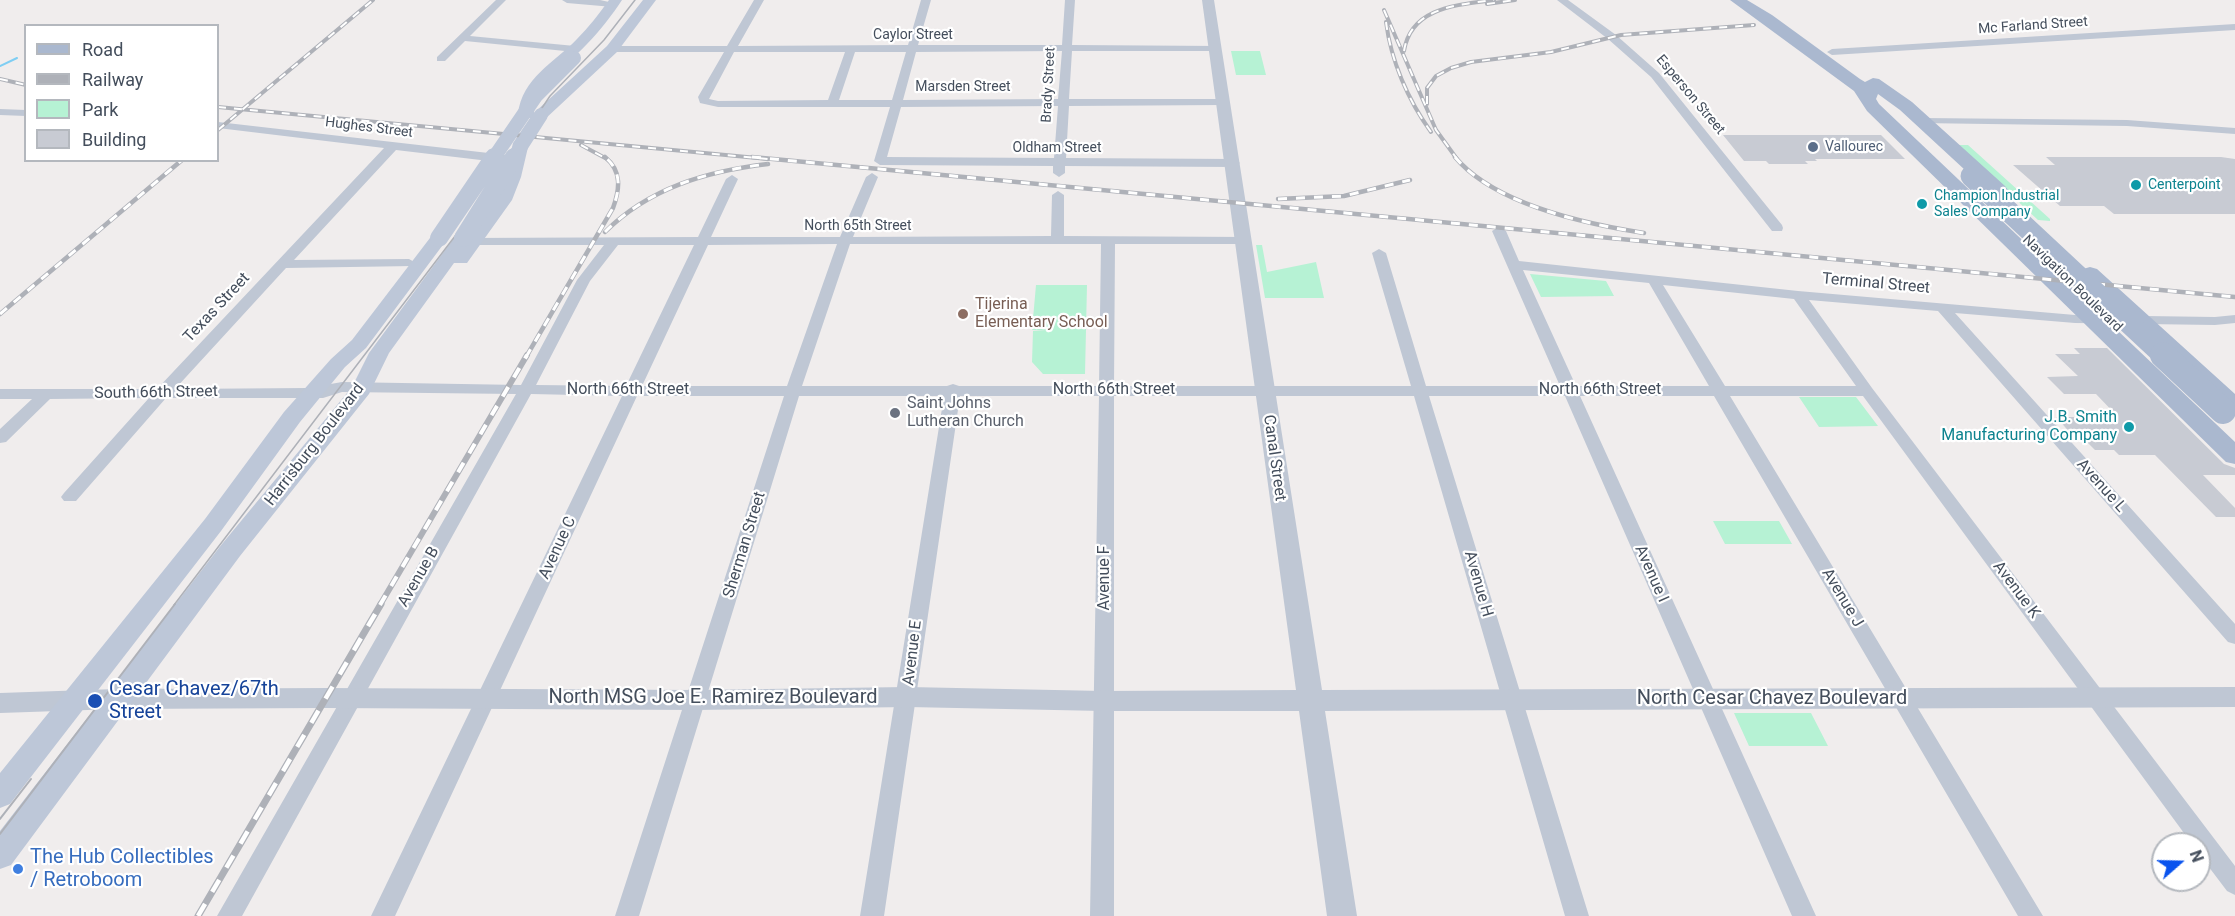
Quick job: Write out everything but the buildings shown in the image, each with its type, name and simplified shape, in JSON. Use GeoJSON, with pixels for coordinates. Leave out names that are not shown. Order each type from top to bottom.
{"type":"FeatureCollection","features":[{"type":"Feature","properties":{"kind":"main road","name":"Harrisburg Boulevard"},"geometry":{"type":"LineString","coordinates":[[0,855],[231,550],[362,389],[378,353],[468,240],[548,104],[561,87],[612,38],[642,0]]}},
{"type":"Feature","properties":{"kind":"main road"},"geometry":{"type":"LineString","coordinates":[[468,240],[509,188],[525,136],[544,110],[612,49],[650,0]]}},
{"type":"Feature","properties":{"kind":"main road","name":"Navigation Boulevard"},"geometry":{"type":"LineString","coordinates":[[1737,0],[1826,54]]}},
{"type":"Feature","properties":{"kind":"main road","name":"Navigation Boulevard"},"geometry":{"type":"LineString","coordinates":[[1755,0],[1865,84],[2225,412],[2235,439]]}},
{"type":"Feature","properties":{"kind":"main road"},"geometry":{"type":"LineString","coordinates":[[338,363],[351,338],[409,263],[475,179],[496,159],[526,122],[527,100],[535,86],[574,54],[618,2]]}},
{"type":"Feature","properties":{"kind":"main road","name":"Harrisburg Boulevard"},"geometry":{"type":"LineString","coordinates":[[0,795],[213,525],[312,392],[359,344],[439,238],[536,96],[574,54]]}},
{"type":"Feature","properties":{"kind":"main road"},"geometry":{"type":"LineString","coordinates":[[1865,84],[1923,121],[2143,322],[2225,412]]}},
{"type":"Feature","properties":{"kind":"main road"},"geometry":{"type":"LineString","coordinates":[[1865,84],[1873,107],[2235,456]]}},
{"type":"Feature","properties":{"kind":"main road"},"geometry":{"type":"LineString","coordinates":[[527,100],[556,100]]}},
{"type":"Feature","properties":{"kind":"street"},"geometry":{"type":"LineString","coordinates":[[441,59],[501,0]]}},
{"type":"Feature","properties":{"kind":"street"},"geometry":{"type":"LineString","coordinates":[[567,0],[618,2]]}},
{"type":"Feature","properties":{"kind":"street"},"geometry":{"type":"LineString","coordinates":[[731,48],[759,0]]}},
{"type":"Feature","properties":{"kind":"street","name":"Sherman Street"},"geometry":{"type":"LineString","coordinates":[[627,916],[794,391],[845,241],[876,169],[926,0]]}},
{"type":"Feature","properties":{"kind":"street","name":"Brady Street"},"geometry":{"type":"LineString","coordinates":[[1059,168],[1070,0]]}},
{"type":"Feature","properties":{"kind":"street","name":"Canal Street"},"geometry":{"type":"LineString","coordinates":[[1208,0],[1234,163],[1264,391],[1342,916]]}},
{"type":"Feature","properties":{"kind":"street","name":"Esperson Street"},"geometry":{"type":"LineString","coordinates":[[1562,0],[1612,37],[1655,75],[1777,228]]}},
{"type":"Feature","properties":{"kind":"street","name":"Mc Farland Street"},"geometry":{"type":"LineString","coordinates":[[1826,54],[2235,27]]}},
{"type":"Feature","properties":{"kind":"street"},"geometry":{"type":"LineString","coordinates":[[464,38],[574,54]]}},
{"type":"Feature","properties":{"kind":"street","name":"Marsden Street"},"geometry":{"type":"LineString","coordinates":[[731,48],[703,97],[704,101],[718,104],[1223,102]]}},
{"type":"Feature","properties":{"kind":"street","name":"Caylor Street"},"geometry":{"type":"LineString","coordinates":[[612,49],[1215,48]]}},
{"type":"Feature","properties":{"kind":"street"},"geometry":{"type":"LineString","coordinates":[[833,104],[851,50]]}},
{"type":"Feature","properties":{"kind":"street"},"geometry":{"type":"LineString","coordinates":[[0,112],[24,113]]}},
{"type":"Feature","properties":{"kind":"street"},"geometry":{"type":"LineString","coordinates":[[1923,121],[2127,123],[2235,131]]}},
{"type":"Feature","properties":{"kind":"street","name":"Hughes Street"},"geometry":{"type":"LineString","coordinates":[[219,125],[496,159],[517,159]]}},
{"type":"Feature","properties":{"kind":"street","name":"Texas Street"},"geometry":{"type":"LineString","coordinates":[[70,497],[162,393],[393,146]]}},
{"type":"Feature","properties":{"kind":"street","name":"Oldham Street"},"geometry":{"type":"LineString","coordinates":[[876,169],[1059,168],[1234,163]]}},
{"type":"Feature","properties":{"kind":"street","name":"Avenue C"},"geometry":{"type":"LineString","coordinates":[[383,916],[732,179]]}},
{"type":"Feature","properties":{"kind":"street"},"geometry":{"type":"LineString","coordinates":[[1057,241],[1058,195]]}},
{"type":"Feature","properties":{"kind":"street","name":"Avenue I"},"geometry":{"type":"LineString","coordinates":[[1499,231],[1804,916]]}},
{"type":"Feature","properties":{"kind":"street","name":"North 65th Street"},"geometry":{"type":"LineString","coordinates":[[468,240],[614,242],[1243,240]]}},
{"type":"Feature","properties":{"kind":"street","name":"Avenue F"},"geometry":{"type":"LineString","coordinates":[[1102,916],[1107,241]]}},
{"type":"Feature","properties":{"kind":"street","name":"Avenue B"},"geometry":{"type":"LineString","coordinates":[[229,916],[350,698],[526,390],[584,280],[614,242]]}},
{"type":"Feature","properties":{"kind":"street","name":"Avenue H"},"geometry":{"type":"LineString","coordinates":[[1379,253],[1577,916]]}},
{"type":"Feature","properties":{"kind":"street"},"geometry":{"type":"LineString","coordinates":[[283,264],[409,263]]}},
{"type":"Feature","properties":{"kind":"street","name":"Terminal Street"},"geometry":{"type":"LineString","coordinates":[[1514,265],[1798,295],[2094,321],[2235,319]]}},
{"type":"Feature","properties":{"kind":"street","name":"Avenue J"},"geometry":{"type":"LineString","coordinates":[[1653,279],[2031,916]]}},
{"type":"Feature","properties":{"kind":"street","name":"Avenue K"},"geometry":{"type":"LineString","coordinates":[[1798,295],[2235,884]]}},
{"type":"Feature","properties":{"kind":"street","name":"Avenue L"},"geometry":{"type":"LineString","coordinates":[[1943,308],[2235,637]]}},
{"type":"Feature","properties":{"kind":"street","name":"North 66th Street"},"geometry":{"type":"LineString","coordinates":[[362,389],[633,391],[1717,389],[1867,391]]}},
{"type":"Feature","properties":{"kind":"street","name":"South 66th Street"},"geometry":{"type":"LineString","coordinates":[[0,394],[312,392],[329,394],[362,389]]}},
{"type":"Feature","properties":{"kind":"street","name":"Avenue E"},"geometry":{"type":"LineString","coordinates":[[872,916],[908,698],[953,389]]}},
{"type":"Feature","properties":{"kind":"street"},"geometry":{"type":"LineString","coordinates":[[0,438],[46,394]]}},
{"type":"Feature","properties":{"kind":"street","name":"North Cesar Chavez Boulevard"},"geometry":{"type":"LineString","coordinates":[[1309,699],[1706,700],[2235,697]]}},
{"type":"Feature","properties":{"kind":"street","name":"North MSG Joe E. Ramirez Boulevard"},"geometry":{"type":"LineString","coordinates":[[0,704],[117,699],[350,698],[696,700],[908,698],[1103,701],[1309,699]]}},
{"type":"Feature","properties":{"kind":"green space"},"geometry":{"type":"Polygon","coordinates":[[[1231,51],[1260,51],[1266,75],[1236,75],[1231,51]]]}},
{"type":"Feature","properties":{"kind":"green space"},"geometry":{"type":"Polygon","coordinates":[[[1959,145],[1968,145],[2050,221],[2038,220],[1959,145]]]}},
{"type":"Feature","properties":{"kind":"green space"},"geometry":{"type":"Polygon","coordinates":[[[1256,245],[1262,245],[1267,272],[1316,262],[1324,298],[1265,298],[1256,245]]]}},
{"type":"Feature","properties":{"kind":"green space"},"geometry":{"type":"Polygon","coordinates":[[[1530,274],[1606,281],[1614,296],[1541,297],[1530,274]]]}},
{"type":"Feature","properties":{"kind":"green space"},"geometry":{"type":"Polygon","coordinates":[[[1036,285],[1087,285],[1085,374],[1043,374],[1032,362],[1033,331],[1046,331],[1032,330],[1036,285]]]}},
{"type":"Feature","properties":{"kind":"green space"},"geometry":{"type":"Polygon","coordinates":[[[1799,397],[1856,397],[1878,426],[1819,427],[1799,397]]]}},
{"type":"Feature","properties":{"kind":"green space"},"geometry":{"type":"Polygon","coordinates":[[[1713,521],[1779,521],[1792,544],[1725,544],[1713,521]]]}},
{"type":"Feature","properties":{"kind":"green space"},"geometry":{"type":"Polygon","coordinates":[[[1734,713],[1811,713],[1828,746],[1749,746],[1734,713]]]}},
{"type":"Feature","properties":{"kind":"waterway"},"geometry":{"type":"LineString","coordinates":[[0,66],[17,58]]}},
{"type":"Feature","properties":{"kind":"tram line"},"geometry":{"type":"LineString","coordinates":[[174,605],[465,223],[550,96],[604,40],[635,0]]}},
{"type":"Feature","properties":{"kind":"tram line"},"geometry":{"type":"LineString","coordinates":[[0,834],[175,604]]}},
{"type":"Feature","properties":{"kind":"tram line"},"geometry":{"type":"LineString","coordinates":[[0,819],[31,779]]}},
{"type":"Feature","properties":{"kind":"railway"},"geometry":{"type":"LineString","coordinates":[[243,109],[373,0]]}},
{"type":"Feature","properties":{"kind":"railway"},"geometry":{"type":"LineString","coordinates":[[1404,51],[1408,36],[1426,17],[1451,7],[1494,0]]}},
{"type":"Feature","properties":{"kind":"railway"},"geometry":{"type":"LineString","coordinates":[[1487,4],[1515,0]]}},
{"type":"Feature","properties":{"kind":"railway"},"geometry":{"type":"LineString","coordinates":[[1384,10],[1436,130],[1457,159]]}},
{"type":"Feature","properties":{"kind":"railway"},"geometry":{"type":"LineString","coordinates":[[1386,22],[1396,66],[1415,107],[1431,132]]}},
{"type":"Feature","properties":{"kind":"railway"},"geometry":{"type":"LineString","coordinates":[[1427,104],[1427,88],[1436,76],[1451,68],[1471,62],[1551,52],[1621,35],[1754,25]]}},
{"type":"Feature","properties":{"kind":"railway"},"geometry":{"type":"LineString","coordinates":[[0,79],[24,85]]}},
{"type":"Feature","properties":{"kind":"railway"},"geometry":{"type":"LineString","coordinates":[[219,107],[243,109]]}},
{"type":"Feature","properties":{"kind":"railway"},"geometry":{"type":"LineString","coordinates":[[219,129],[243,109]]}},
{"type":"Feature","properties":{"kind":"railway"},"geometry":{"type":"LineString","coordinates":[[243,109],[768,159]]}},
{"type":"Feature","properties":{"kind":"railway"},"geometry":{"type":"LineString","coordinates":[[581,145],[607,159]]}},
{"type":"Feature","properties":{"kind":"railway"},"geometry":{"type":"LineString","coordinates":[[526,357],[613,208],[618,187],[617,174],[611,162],[605,157]]}},
{"type":"Feature","properties":{"kind":"railway"},"geometry":{"type":"LineString","coordinates":[[752,157],[2235,297]]}},
{"type":"Feature","properties":{"kind":"railway"},"geometry":{"type":"LineString","coordinates":[[1457,159],[1472,174],[1517,200],[1569,218],[1644,233]]}},
{"type":"Feature","properties":{"kind":"railway"},"geometry":{"type":"LineString","coordinates":[[0,314],[180,162]]}},
{"type":"Feature","properties":{"kind":"railway"},"geometry":{"type":"LineString","coordinates":[[605,232],[640,204],[680,184],[723,171],[768,164]]}},
{"type":"Feature","properties":{"kind":"railway"},"geometry":{"type":"LineString","coordinates":[[1278,199],[1344,196],[1410,180]]}},
{"type":"Feature","properties":{"kind":"railway"},"geometry":{"type":"LineString","coordinates":[[380,605],[527,355]]}},
{"type":"Feature","properties":{"kind":"railway"},"geometry":{"type":"LineString","coordinates":[[198,916],[381,604]]}},
{"type":"Feature","properties":{"kind":"place","name":"Vallourec"},"geometry":{"type":"Point","coordinates":[1813,147]}},
{"type":"Feature","properties":{"kind":"place","name":"Centerpoint"},"geometry":{"type":"Point","coordinates":[2136,185]}},
{"type":"Feature","properties":{"kind":"place","name":"Champion Industrial Sales Company"},"geometry":{"type":"Point","coordinates":[1922,204]}},
{"type":"Feature","properties":{"kind":"place","name":"Tijerina Elementary School"},"geometry":{"type":"Point","coordinates":[963,314]}},
{"type":"Feature","properties":{"kind":"place","name":"Saint Johns Lutheran Church"},"geometry":{"type":"Point","coordinates":[895,413]}},
{"type":"Feature","properties":{"kind":"place","name":"J.B. Smith Manufacturing Company"},"geometry":{"type":"Point","coordinates":[2129,427]}},
{"type":"Feature","properties":{"kind":"place","name":"Cesar Chavez/67th Street"},"geometry":{"type":"Point","coordinates":[95,701]}},
{"type":"Feature","properties":{"kind":"place","name":"The Hub Collectibles / Retroboom"},"geometry":{"type":"Point","coordinates":[18,869]}}]}
